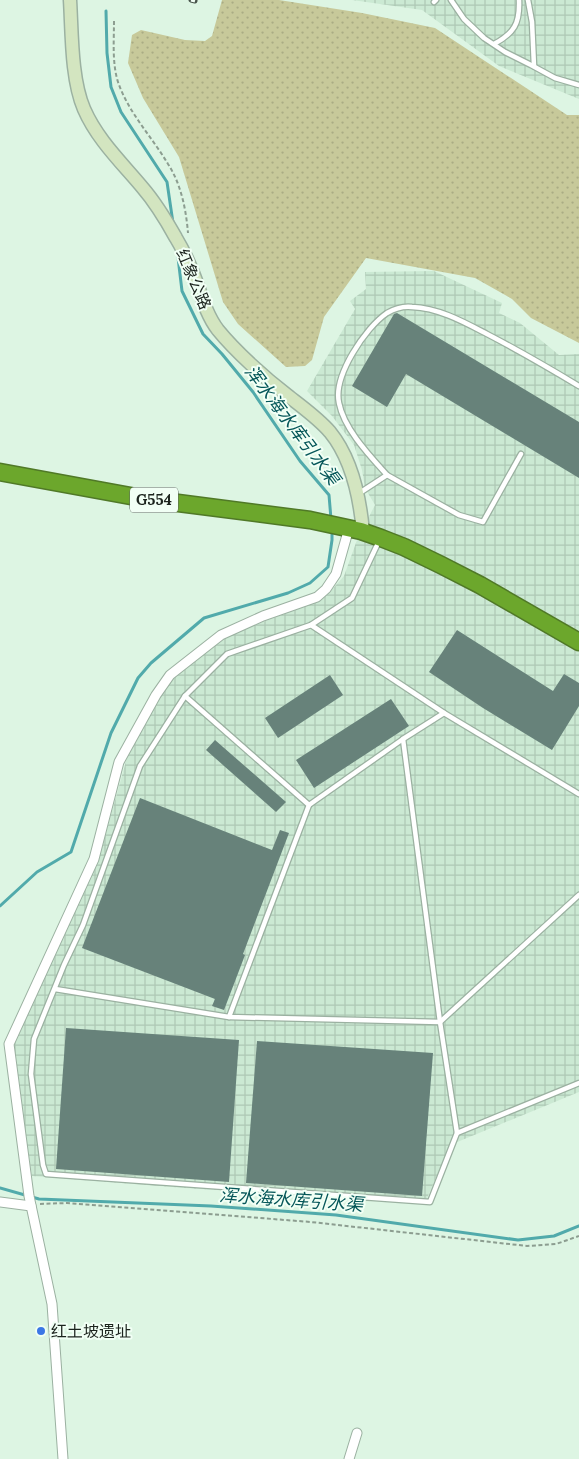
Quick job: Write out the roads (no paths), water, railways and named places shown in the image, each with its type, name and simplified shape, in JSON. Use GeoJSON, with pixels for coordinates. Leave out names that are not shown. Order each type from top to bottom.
{"type":"FeatureCollection","features":[{"type":"Feature","properties":{"kind":"highway","name":"G554"},"geometry":{"type":"LineString","coordinates":[[0,472],[147,499],[310,520],[380,537],[480,585],[579,642]]}},
{"type":"Feature","properties":{"kind":"main road","name":"红象公路"},"geometry":{"type":"LineString","coordinates":[[70,0],[78,92],[83,108],[101,138],[159,210],[186,257],[206,309],[218,329],[262,374],[330,432],[338,444],[346,459],[357,494],[351,529]]}},
{"type":"Feature","properties":{"kind":"street"},"geometry":{"type":"LineString","coordinates":[[63,1459],[52,1304],[29,1196],[9,1044],[94,859],[119,762],[156,695],[170,675],[221,635],[264,616],[317,597],[326,589],[336,574],[351,529]]}},
{"type":"Feature","properties":{"kind":"street"},"geometry":{"type":"LineString","coordinates":[[0,1202],[31,1206]]}},
{"type":"Feature","properties":{"kind":"street"},"geometry":{"type":"LineString","coordinates":[[349,1459],[357,1433]]}},
{"type":"Feature","properties":{"kind":"lane"},"geometry":{"type":"LineString","coordinates":[[451,0],[464,19],[484,38],[504,52],[555,78],[579,85]]}},
{"type":"Feature","properties":{"kind":"lane"},"geometry":{"type":"LineString","coordinates":[[494,44],[512,32],[517,24],[519,0]]}},
{"type":"Feature","properties":{"kind":"lane"},"geometry":{"type":"LineString","coordinates":[[528,0],[532,22],[534,66]]}},
{"type":"Feature","properties":{"kind":"lane"},"geometry":{"type":"LineString","coordinates":[[521,454],[483,522],[460,515],[387,475],[372,458],[348,425],[341,411],[338,391],[344,369],[354,352],[379,319],[394,310],[411,306],[453,317],[505,343],[579,386]]}},
{"type":"Feature","properties":{"kind":"lane"},"geometry":{"type":"LineString","coordinates":[[357,494],[387,475]]}},
{"type":"Feature","properties":{"kind":"lane"},"geometry":{"type":"LineString","coordinates":[[380,537],[352,598],[311,625],[227,654],[185,696],[140,766],[83,925],[34,1038],[31,1074],[43,1165],[46,1174],[430,1202],[457,1133],[440,1022],[403,739]]}},
{"type":"Feature","properties":{"kind":"lane"},"geometry":{"type":"LineString","coordinates":[[311,625],[444,714],[579,794]]}},
{"type":"Feature","properties":{"kind":"lane"},"geometry":{"type":"LineString","coordinates":[[185,696],[308,805]]}},
{"type":"Feature","properties":{"kind":"lane"},"geometry":{"type":"LineString","coordinates":[[229,1017],[308,805],[403,739],[444,714]]}},
{"type":"Feature","properties":{"kind":"lane"},"geometry":{"type":"LineString","coordinates":[[55,989],[229,1017],[440,1022],[579,895]]}},
{"type":"Feature","properties":{"kind":"lane"},"geometry":{"type":"LineString","coordinates":[[457,1133],[579,1083]]}},
{"type":"Feature","properties":{"kind":"waterway","name":"浑水海水库引水渠"},"geometry":{"type":"LineString","coordinates":[[106,11],[107,53],[111,87],[121,112],[167,182],[173,223]]}},
{"type":"Feature","properties":{"kind":"waterway","name":"浑水海水库引水渠"},"geometry":{"type":"LineString","coordinates":[[177,249],[182,291],[203,334],[253,392],[300,461],[329,495],[331,519]]}},
{"type":"Feature","properties":{"kind":"waterway","name":"浑水海水库引水渠"},"geometry":{"type":"LineString","coordinates":[[0,906],[37,872],[71,852],[111,733],[138,678],[151,663],[204,618],[288,593],[310,583],[328,567],[332,531]]}},
{"type":"Feature","properties":{"kind":"waterway","name":"浑水海水库引水渠"},"geometry":{"type":"LineString","coordinates":[[0,1188],[39,1199],[211,1206],[336,1215],[518,1240],[554,1236],[579,1226]]}},
{"type":"Feature","properties":{"kind":"railway"},"geometry":{"type":"LineString","coordinates":[[191,0],[195,1]]}},
{"type":"Feature","properties":{"kind":"place","name":"红土坡遗址"},"geometry":{"type":"Point","coordinates":[41,1331]}}]}
